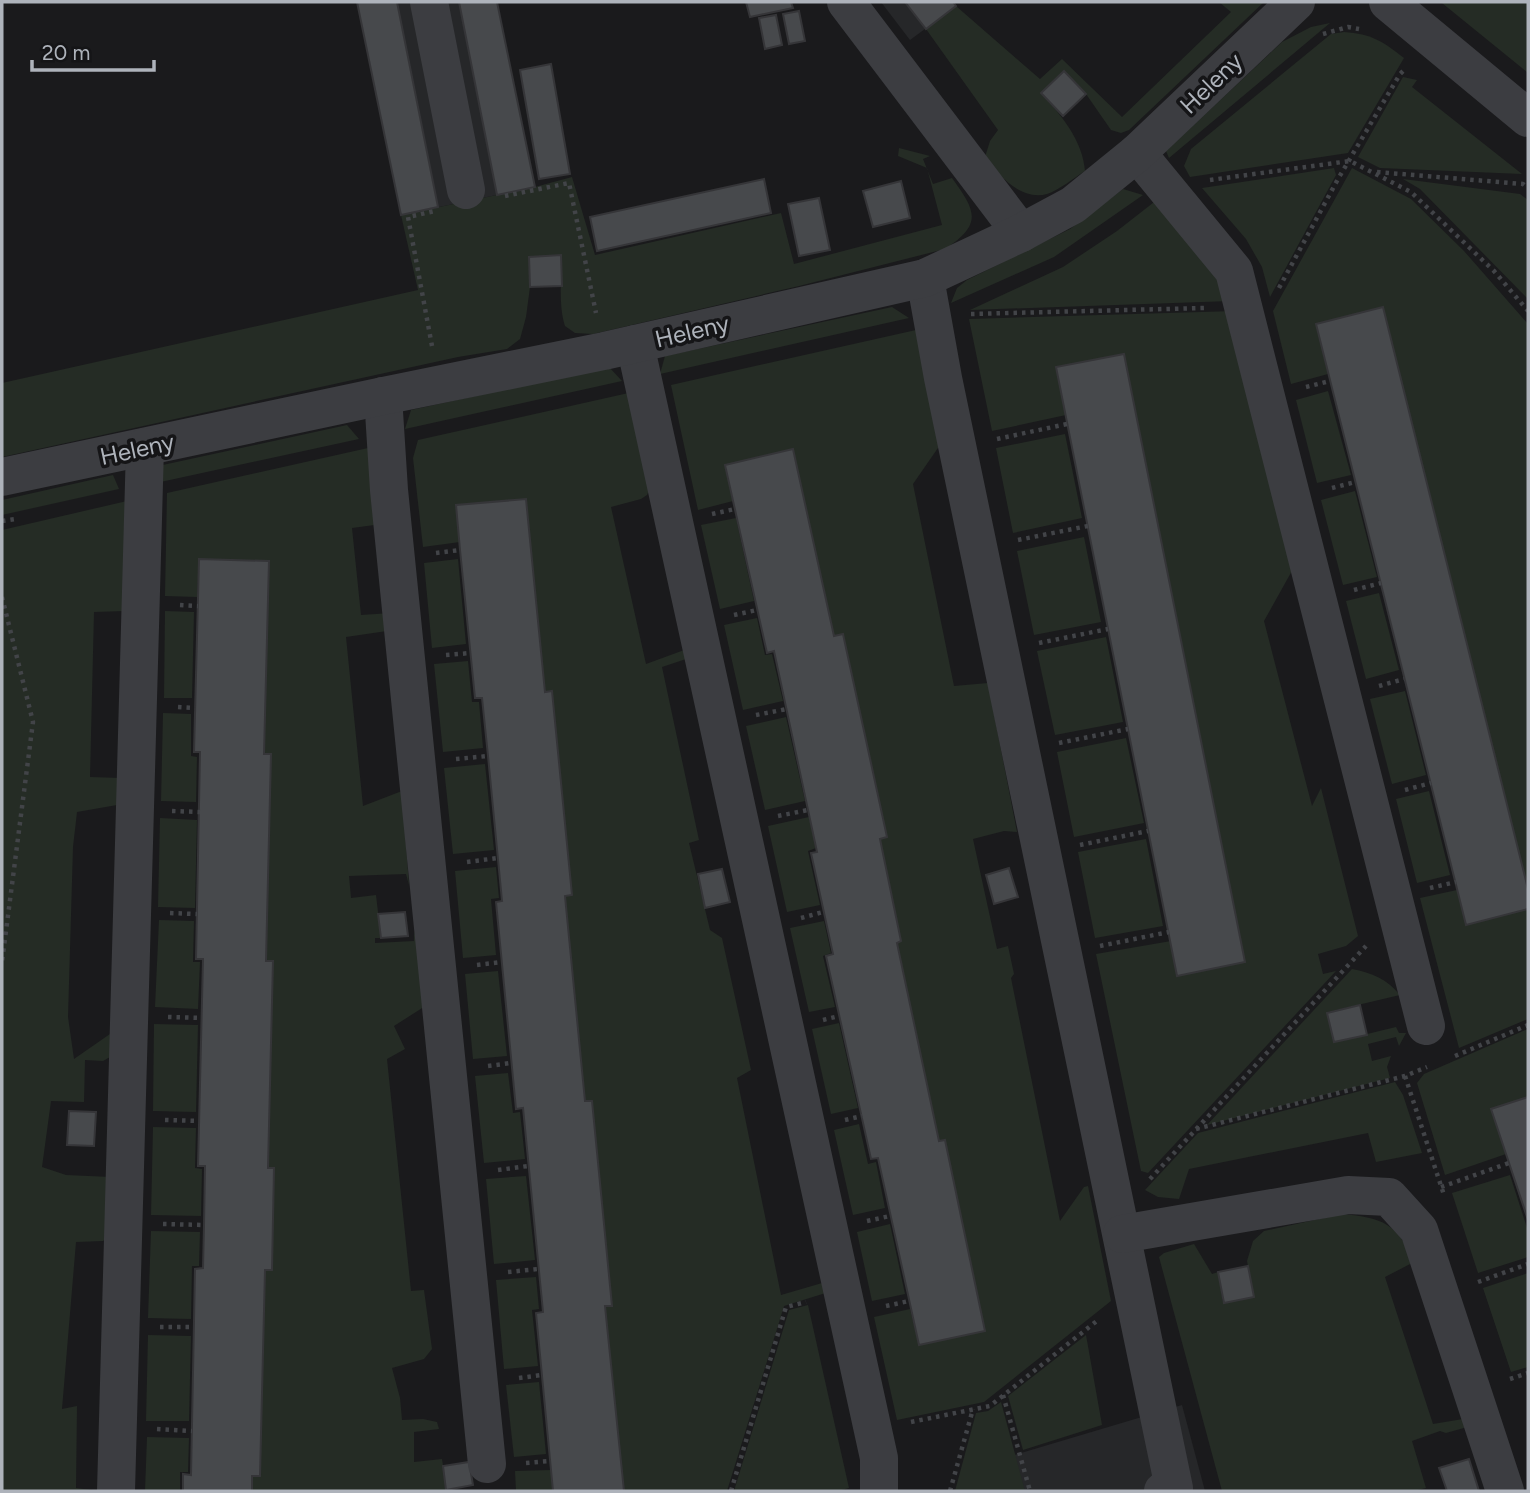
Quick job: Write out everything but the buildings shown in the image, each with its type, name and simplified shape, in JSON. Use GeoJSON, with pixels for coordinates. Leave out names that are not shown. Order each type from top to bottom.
{"type":"FeatureCollection","features":[{"type":"Feature","properties":{"kind":"street"},"geometry":{"type":"LineString","coordinates":[[429,2],[472,199]]}},
{"type":"Feature","properties":{"kind":"street"},"geometry":{"type":"LineString","coordinates":[[846,2],[1021,233]]}},
{"type":"Feature","properties":{"kind":"street","name":"Heleny"},"geometry":{"type":"LineString","coordinates":[[2,477],[619,348],[925,278],[1021,233],[1073,205],[1137,153],[1296,2]]}},
{"type":"Feature","properties":{"kind":"street"},"geometry":{"type":"LineString","coordinates":[[1393,3],[1528,118]]}},
{"type":"Feature","properties":{"kind":"street"},"geometry":{"type":"LineString","coordinates":[[1137,153],[1234,271],[1426,1026]]}},
{"type":"Feature","properties":{"kind":"street"},"geometry":{"type":"LineString","coordinates":[[925,278],[943,378],[1133,1232],[1174,1488],[1163,1491]]}},
{"type":"Feature","properties":{"kind":"street"},"geometry":{"type":"LineString","coordinates":[[619,348],[842,1292],[879,1458],[879,1491]]}},
{"type":"Feature","properties":{"kind":"street"},"geometry":{"type":"LineString","coordinates":[[383,396],[391,504],[487,1464]]}},
{"type":"Feature","properties":{"kind":"street"},"geometry":{"type":"LineString","coordinates":[[116,1491],[145,447]]}},
{"type":"Feature","properties":{"kind":"street"},"geometry":{"type":"LineString","coordinates":[[1133,1232],[1348,1195],[1389,1197],[1419,1230],[1505,1491]]}},
{"type":"Feature","properties":{"kind":"path"},"geometry":{"type":"LineString","coordinates":[[960,310],[969,314],[1243,306],[1265,314],[1338,179],[1400,74],[1414,60]]}},
{"type":"Feature","properties":{"kind":"path"},"geometry":{"type":"LineString","coordinates":[[1200,181],[1350,161],[1411,192],[1494,271],[1528,311]]}},
{"type":"Feature","properties":{"kind":"path"},"geometry":{"type":"LineString","coordinates":[[1373,172],[1523,184],[1528,188]]}},
{"type":"Feature","properties":{"kind":"path"},"geometry":{"type":"LineString","coordinates":[[440,385],[408,217],[472,199],[569,183],[619,348]]}},
{"type":"Feature","properties":{"kind":"path"},"geometry":{"type":"LineString","coordinates":[[986,441],[1067,424]]}},
{"type":"Feature","properties":{"kind":"path"},"geometry":{"type":"LineString","coordinates":[[1007,542],[1088,526]]}},
{"type":"Feature","properties":{"kind":"path"},"geometry":{"type":"LineString","coordinates":[[2,597],[33,722],[2,962]]}},
{"type":"Feature","properties":{"kind":"path"},"geometry":{"type":"LineString","coordinates":[[1028,645],[1108,629]]}},
{"type":"Feature","properties":{"kind":"path"},"geometry":{"type":"LineString","coordinates":[[750,717],[787,709]]}},
{"type":"Feature","properties":{"kind":"path"},"geometry":{"type":"LineString","coordinates":[[1048,746],[1128,729]]}},
{"type":"Feature","properties":{"kind":"path"},"geometry":{"type":"LineString","coordinates":[[451,760],[488,756]]}},
{"type":"Feature","properties":{"kind":"path"},"geometry":{"type":"LineString","coordinates":[[772,817],[808,810]]}},
{"type":"Feature","properties":{"kind":"path"},"geometry":{"type":"LineString","coordinates":[[1069,848],[1149,831]]}},
{"type":"Feature","properties":{"kind":"path"},"geometry":{"type":"LineString","coordinates":[[461,862],[498,858]]}},
{"type":"Feature","properties":{"kind":"path"},"geometry":{"type":"LineString","coordinates":[[1133,1232],[1138,1192],[1397,912]]}},
{"type":"Feature","properties":{"kind":"path"},"geometry":{"type":"LineString","coordinates":[[1088,948],[1168,932]]}},
{"type":"Feature","properties":{"kind":"path"},"geometry":{"type":"LineString","coordinates":[[163,1017],[202,1018]]}},
{"type":"Feature","properties":{"kind":"path"},"geometry":{"type":"LineString","coordinates":[[1454,1056],[1528,1025]]}},
{"type":"Feature","properties":{"kind":"path"},"geometry":{"type":"LineString","coordinates":[[1196,1129],[1405,1076],[1430,1066]]}},
{"type":"Feature","properties":{"kind":"path"},"geometry":{"type":"LineString","coordinates":[[1405,1076],[1424,1137]]}},
{"type":"Feature","properties":{"kind":"path"},"geometry":{"type":"LineString","coordinates":[[160,1120],[199,1121]]}},
{"type":"Feature","properties":{"kind":"path"},"geometry":{"type":"LineString","coordinates":[[1441,1187],[1510,1163]]}},
{"type":"Feature","properties":{"kind":"path"},"geometry":{"type":"LineString","coordinates":[[492,1171],[528,1166]]}},
{"type":"Feature","properties":{"kind":"path"},"geometry":{"type":"LineString","coordinates":[[156,1223],[204,1225]]}},
{"type":"Feature","properties":{"kind":"path"},"geometry":{"type":"LineString","coordinates":[[1473,1283],[1528,1264]]}},
{"type":"Feature","properties":{"kind":"path"},"geometry":{"type":"LineString","coordinates":[[502,1272],[538,1269]]}},
{"type":"Feature","properties":{"kind":"path"},"geometry":{"type":"LineString","coordinates":[[731,1491],[786,1307],[842,1292]]}},
{"type":"Feature","properties":{"kind":"path"},"geometry":{"type":"LineString","coordinates":[[906,1423],[990,1406],[1104,1315]]}},
{"type":"Feature","properties":{"kind":"path"},"geometry":{"type":"LineString","coordinates":[[155,1326],[194,1327]]}},
{"type":"Feature","properties":{"kind":"path"},"geometry":{"type":"LineString","coordinates":[[1506,1380],[1528,1373]]}},
{"type":"Feature","properties":{"kind":"path"},"geometry":{"type":"LineString","coordinates":[[1003,1395],[1030,1491]]}},
{"type":"Feature","properties":{"kind":"path"},"geometry":{"type":"LineString","coordinates":[[950,1491],[973,1409]]}},
{"type":"Feature","properties":{"kind":"path"},"geometry":{"type":"LineString","coordinates":[[152,1429],[192,1430]]}},
{"type":"Feature","properties":{"kind":"shaded area"},"geometry":{"type":"Polygon","coordinates":[[[357,2],[497,2],[535,187],[401,215],[357,2]]]}},
{"type":"Feature","properties":{"kind":"shaded area"},"geometry":{"type":"Polygon","coordinates":[[[881,2],[953,2],[956,6],[910,40],[881,2]]]}},
{"type":"Feature","properties":{"kind":"shaded area"},"geometry":{"type":"Polygon","coordinates":[[[1219,2],[1264,2],[1129,130],[1121,133],[1111,130],[1086,94],[1064,72],[1041,94],[1063,119],[1075,139],[1085,171],[1052,192],[1037,195],[1028,194],[1011,185],[985,157],[990,141],[998,130],[926,29],[956,6],[1040,79],[1062,59],[1122,117],[1231,12],[1219,2]]]}},
{"type":"Feature","properties":{"kind":"shaded area"},"geometry":{"type":"Polygon","coordinates":[[[1528,2],[1528,73],[1442,3],[1528,2]]]}},
{"type":"Feature","properties":{"kind":"shaded area"},"geometry":{"type":"Polygon","coordinates":[[[1330,23],[1169,158],[1166,151],[1282,42],[1311,27],[1330,23]]]}},
{"type":"Feature","properties":{"kind":"shaded area"},"geometry":{"type":"Polygon","coordinates":[[[1344,32],[1376,39],[1404,58],[1348,153],[1190,177],[1184,166],[1191,149],[1331,34],[1344,32]]]}},
{"type":"Feature","properties":{"kind":"shaded area"},"geometry":{"type":"Polygon","coordinates":[[[1403,77],[1417,80],[1412,87],[1522,174],[1380,168],[1358,157],[1403,77]]]}},
{"type":"Feature","properties":{"kind":"shaded area"},"geometry":{"type":"Polygon","coordinates":[[[899,148],[930,156],[923,159],[927,168],[898,156],[899,148]]]}},
{"type":"Feature","properties":{"kind":"shaded area"},"geometry":{"type":"Polygon","coordinates":[[[1334,168],[1336,175],[1270,297],[1262,267],[1246,239],[1202,188],[1334,168]]]}},
{"type":"Feature","properties":{"kind":"shaded area"},"geometry":{"type":"Polygon","coordinates":[[[1352,168],[1411,199],[1464,251],[1528,324],[1528,889],[1383,308],[1316,324],[1328,374],[1291,384],[1273,311],[1352,168]]]}},
{"type":"Feature","properties":{"kind":"shaded area"},"geometry":{"type":"Polygon","coordinates":[[[928,171],[933,184],[952,178],[966,200],[972,216],[965,232],[945,249],[593,334],[575,333],[565,326],[561,300],[561,256],[530,257],[526,317],[520,339],[507,349],[458,357],[2,457],[2,383],[418,290],[401,215],[572,177],[595,255],[781,213],[794,264],[942,225],[928,171]]]}},
{"type":"Feature","properties":{"kind":"shaded area"},"geometry":{"type":"Polygon","coordinates":[[[1403,179],[1520,194],[1528,200],[1528,299],[1420,189],[1403,179]]]}},
{"type":"Feature","properties":{"kind":"shaded area"},"geometry":{"type":"Polygon","coordinates":[[[1123,189],[1143,195],[1054,257],[951,303],[957,288],[967,280],[1070,229],[1123,189]]]}},
{"type":"Feature","properties":{"kind":"shaded area"},"geometry":{"type":"Polygon","coordinates":[[[1158,199],[1209,254],[1231,301],[970,310],[1063,267],[1117,231],[1158,199]]]}},
{"type":"Feature","properties":{"kind":"shaded area"},"geometry":{"type":"Polygon","coordinates":[[[892,307],[909,318],[660,374],[665,356],[892,307]]]}},
{"type":"Feature","properties":{"kind":"shaded area"},"geometry":{"type":"Polygon","coordinates":[[[1235,311],[1293,569],[1264,621],[1312,806],[1321,788],[1358,936],[1346,946],[1318,954],[1323,974],[1336,971],[1148,1173],[1141,1171],[1096,954],[1171,941],[1178,976],[1245,962],[1124,354],[1057,367],[1066,415],[992,431],[969,319],[1235,311]]]}},
{"type":"Feature","properties":{"kind":"shaded area"},"geometry":{"type":"Polygon","coordinates":[[[916,330],[940,445],[913,484],[954,686],[988,683],[1017,832],[1004,831],[973,839],[997,949],[1008,946],[1014,974],[1011,978],[1060,1221],[1084,1187],[1088,1186],[1111,1301],[984,1402],[897,1420],[874,1317],[910,1309],[919,1345],[985,1331],[945,1141],[939,1141],[897,943],[901,941],[880,839],[887,837],[843,634],[834,636],[793,450],[725,465],[733,501],[698,510],[671,385],[916,330]]]}},
{"type":"Feature","properties":{"kind":"shaded area"},"geometry":{"type":"Polygon","coordinates":[[[609,367],[622,381],[405,429],[411,410],[609,367]]]}},
{"type":"Feature","properties":{"kind":"shaded area"},"geometry":{"type":"Polygon","coordinates":[[[1328,391],[1351,475],[1317,483],[1296,400],[1328,391]]]}},
{"type":"Feature","properties":{"kind":"shaded area"},"geometry":{"type":"Polygon","coordinates":[[[633,392],[654,479],[647,495],[641,499],[611,507],[646,664],[687,649],[692,657],[662,667],[699,840],[689,843],[710,930],[722,938],[751,1070],[737,1078],[781,1295],[829,1281],[832,1291],[784,1306],[727,1491],[624,1491],[605,1306],[612,1305],[592,1101],[585,1101],[565,896],[551,691],[545,692],[526,499],[456,505],[460,542],[423,547],[413,458],[418,440],[633,392]]]}},
{"type":"Feature","properties":{"kind":"shaded area"},"geometry":{"type":"Polygon","coordinates":[[[347,425],[359,439],[156,483],[158,466],[347,425]]]}},
{"type":"Feature","properties":{"kind":"shaded area"},"geometry":{"type":"Polygon","coordinates":[[[1065,434],[1082,518],[1013,533],[996,448],[1065,434]]]}},
{"type":"Feature","properties":{"kind":"shaded area"},"geometry":{"type":"Polygon","coordinates":[[[368,448],[382,524],[352,528],[361,615],[391,613],[387,631],[346,637],[363,806],[402,791],[409,885],[406,874],[349,876],[351,898],[376,895],[381,938],[375,938],[375,943],[414,941],[414,931],[430,1003],[394,1026],[405,1049],[387,1059],[411,1291],[424,1290],[432,1349],[424,1359],[392,1368],[400,1398],[402,1420],[423,1419],[437,1422],[439,1429],[414,1432],[414,1462],[442,1459],[447,1491],[252,1491],[252,1476],[260,1476],[265,1270],[272,1270],[274,1168],[268,1168],[273,962],[266,961],[271,755],[264,754],[269,561],[199,559],[197,597],[165,596],[167,493],[368,448]]]}},
{"type":"Feature","properties":{"kind":"shaded area"},"geometry":{"type":"Polygon","coordinates":[[[113,475],[119,489],[2,515],[2,500],[113,475]]]}},
{"type":"Feature","properties":{"kind":"shaded area"},"geometry":{"type":"Polygon","coordinates":[[[1355,491],[1377,577],[1343,585],[1321,500],[1355,491]]]}},
{"type":"Feature","properties":{"kind":"shaded area"},"geometry":{"type":"Polygon","coordinates":[[[127,501],[125,611],[94,612],[90,777],[121,778],[117,805],[77,812],[73,847],[68,1017],[74,1059],[110,1034],[117,1053],[103,1061],[85,1060],[84,1102],[51,1101],[42,1167],[66,1175],[111,1177],[112,1233],[103,1241],[76,1242],[62,1409],[77,1406],[76,1488],[99,1491],[2,1491],[2,530],[127,501]]]}},
{"type":"Feature","properties":{"kind":"shaded area"},"geometry":{"type":"Polygon","coordinates":[[[736,518],[754,601],[720,609],[701,525],[736,518]]]}},
{"type":"Feature","properties":{"kind":"shaded area"},"geometry":{"type":"Polygon","coordinates":[[[1084,537],[1101,622],[1034,635],[1017,551],[1084,537]]]}},
{"type":"Feature","properties":{"kind":"shaded area"},"geometry":{"type":"Polygon","coordinates":[[[458,559],[466,644],[432,648],[424,563],[458,559]]]}},
{"type":"Feature","properties":{"kind":"shaded area"},"geometry":{"type":"Polygon","coordinates":[[[1379,593],[1399,670],[1366,679],[1346,601],[1379,593]]]}},
{"type":"Feature","properties":{"kind":"shaded area"},"geometry":{"type":"Polygon","coordinates":[[[165,611],[194,612],[192,698],[164,698],[165,611]]]}},
{"type":"Feature","properties":{"kind":"shaded area"},"geometry":{"type":"Polygon","coordinates":[[[757,618],[765,655],[772,654],[783,701],[743,710],[724,625],[757,618]]]}},
{"type":"Feature","properties":{"kind":"shaded area"},"geometry":{"type":"Polygon","coordinates":[[[1106,637],[1123,722],[1055,735],[1037,651],[1106,637]]]}},
{"type":"Feature","properties":{"kind":"shaded area"},"geometry":{"type":"Polygon","coordinates":[[[468,661],[472,702],[479,702],[483,748],[443,752],[434,664],[468,661]]]}},
{"type":"Feature","properties":{"kind":"shaded area"},"geometry":{"type":"Polygon","coordinates":[[[1405,691],[1426,775],[1392,784],[1370,699],[1405,691]]]}},
{"type":"Feature","properties":{"kind":"shaded area"},"geometry":{"type":"Polygon","coordinates":[[[163,713],[191,714],[191,756],[197,757],[196,802],[161,801],[163,713]]]}},
{"type":"Feature","properties":{"kind":"shaded area"},"geometry":{"type":"Polygon","coordinates":[[[786,717],[805,801],[765,810],[746,726],[786,717]]]}},
{"type":"Feature","properties":{"kind":"shaded area"},"geometry":{"type":"Polygon","coordinates":[[[1126,738],[1144,823],[1074,837],[1057,752],[1126,738]]]}},
{"type":"Feature","properties":{"kind":"shaded area"},"geometry":{"type":"Polygon","coordinates":[[[485,764],[494,850],[453,854],[444,768],[485,764]]]}},
{"type":"Feature","properties":{"kind":"shaded area"},"geometry":{"type":"Polygon","coordinates":[[[1429,791],[1450,875],[1417,883],[1396,799],[1429,791]]]}},
{"type":"Feature","properties":{"kind":"shaded area"},"geometry":{"type":"Polygon","coordinates":[[[809,817],[816,848],[808,851],[820,905],[787,912],[768,826],[809,817]]]}},
{"type":"Feature","properties":{"kind":"shaded area"},"geometry":{"type":"Polygon","coordinates":[[[160,818],[197,820],[195,908],[158,907],[160,818]]]}},
{"type":"Feature","properties":{"kind":"shaded area"},"geometry":{"type":"Polygon","coordinates":[[[1146,839],[1163,926],[1095,938],[1078,852],[1146,839]]]}},
{"type":"Feature","properties":{"kind":"shaded area"},"geometry":{"type":"Polygon","coordinates":[[[496,867],[499,898],[491,899],[496,955],[463,958],[455,871],[496,867]]]}},
{"type":"Feature","properties":{"kind":"shaded area"},"geometry":{"type":"Polygon","coordinates":[[[1457,890],[1466,925],[1528,909],[1528,1019],[1459,1048],[1420,898],[1457,890]]]}},
{"type":"Feature","properties":{"kind":"shaded area"},"geometry":{"type":"Polygon","coordinates":[[[159,920],[194,921],[193,962],[200,962],[198,1009],[155,1007],[159,920]]]}},
{"type":"Feature","properties":{"kind":"shaded area"},"geometry":{"type":"Polygon","coordinates":[[[824,921],[831,953],[823,956],[835,1007],[809,1012],[790,928],[824,921]]]}},
{"type":"Feature","properties":{"kind":"shaded area"},"geometry":{"type":"Polygon","coordinates":[[[1352,969],[1379,978],[1400,995],[1328,1012],[1334,1042],[1396,1027],[1399,1033],[1406,1033],[1399,1046],[1396,1037],[1368,1044],[1372,1061],[1391,1056],[1387,1067],[1390,1078],[1207,1125],[1352,969]]]}},
{"type":"Feature","properties":{"kind":"shaded area"},"geometry":{"type":"Polygon","coordinates":[[[498,971],[507,1056],[473,1059],[465,974],[498,971]]]}},
{"type":"Feature","properties":{"kind":"shaded area"},"geometry":{"type":"Polygon","coordinates":[[[839,1023],[858,1108],[831,1114],[812,1029],[839,1023]]]}},
{"type":"Feature","properties":{"kind":"shaded area"},"geometry":{"type":"Polygon","coordinates":[[[154,1024],[198,1025],[196,1112],[153,1111],[154,1024]]]}},
{"type":"Feature","properties":{"kind":"shaded area"},"geometry":{"type":"Polygon","coordinates":[[[1528,1029],[1528,1097],[1492,1109],[1506,1154],[1445,1175],[1417,1083],[1424,1074],[1528,1029]]]}},
{"type":"Feature","properties":{"kind":"shaded area"},"geometry":{"type":"Polygon","coordinates":[[[508,1073],[513,1113],[520,1112],[525,1159],[484,1163],[475,1076],[508,1073]]]}},
{"type":"Feature","properties":{"kind":"shaded area"},"geometry":{"type":"Polygon","coordinates":[[[1395,1082],[1403,1095],[1422,1153],[1376,1162],[1368,1133],[1189,1169],[1179,1199],[1158,1197],[1145,1190],[1198,1133],[1395,1082]]]}},
{"type":"Feature","properties":{"kind":"shaded area"},"geometry":{"type":"Polygon","coordinates":[[[859,1124],[868,1164],[876,1162],[885,1208],[853,1215],[834,1130],[859,1124]]]}},
{"type":"Feature","properties":{"kind":"shaded area"},"geometry":{"type":"Polygon","coordinates":[[[153,1127],[196,1128],[195,1168],[202,1169],[201,1216],[151,1215],[153,1127]]]}},
{"type":"Feature","properties":{"kind":"shaded area"},"geometry":{"type":"Polygon","coordinates":[[[1510,1175],[1528,1231],[1528,1257],[1478,1273],[1452,1193],[1510,1175]]]}},
{"type":"Feature","properties":{"kind":"shaded area"},"geometry":{"type":"Polygon","coordinates":[[[526,1176],[535,1260],[494,1264],[486,1179],[526,1176]]]}},
{"type":"Feature","properties":{"kind":"shaded area"},"geometry":{"type":"Polygon","coordinates":[[[1342,1214],[1368,1218],[1387,1225],[1408,1249],[1414,1262],[1385,1277],[1433,1424],[1469,1418],[1471,1426],[1446,1433],[1440,1431],[1412,1441],[1426,1488],[1414,1491],[1222,1491],[1159,1257],[1194,1244],[1212,1274],[1218,1272],[1223,1302],[1254,1296],[1247,1261],[1253,1241],[1264,1231],[1342,1214]]]}},
{"type":"Feature","properties":{"kind":"shaded area"},"geometry":{"type":"Polygon","coordinates":[[[890,1224],[905,1294],[872,1301],[857,1232],[890,1224]]]}},
{"type":"Feature","properties":{"kind":"shaded area"},"geometry":{"type":"Polygon","coordinates":[[[151,1231],[200,1232],[199,1266],[192,1266],[191,1319],[148,1318],[151,1231]]]}},
{"type":"Feature","properties":{"kind":"shaded area"},"geometry":{"type":"Polygon","coordinates":[[[1528,1273],[1528,1367],[1511,1372],[1483,1288],[1528,1273]]]}},
{"type":"Feature","properties":{"kind":"shaded area"},"geometry":{"type":"Polygon","coordinates":[[[536,1277],[539,1309],[532,1310],[538,1366],[504,1369],[496,1280],[536,1277]]]}},
{"type":"Feature","properties":{"kind":"shaded area"},"geometry":{"type":"Polygon","coordinates":[[[808,1305],[849,1488],[838,1491],[734,1491],[789,1310],[808,1305]]]}},
{"type":"Feature","properties":{"kind":"shaded area"},"geometry":{"type":"Polygon","coordinates":[[[148,1335],[191,1336],[189,1421],[146,1421],[148,1335]]]}},
{"type":"Feature","properties":{"kind":"shaded area"},"geometry":{"type":"Polygon","coordinates":[[[1086,1335],[1102,1425],[1023,1450],[1008,1396],[1086,1335]]]}},
{"type":"Feature","properties":{"kind":"shaded area"},"geometry":{"type":"Polygon","coordinates":[[[539,1382],[546,1454],[514,1457],[506,1385],[539,1382]]]}},
{"type":"Feature","properties":{"kind":"shaded area"},"geometry":{"type":"Polygon","coordinates":[[[1001,1402],[1025,1491],[955,1491],[976,1413],[988,1411],[1001,1402]]]}},
{"type":"Feature","properties":{"kind":"shaded area"},"geometry":{"type":"Polygon","coordinates":[[[1182,1405],[1205,1491],[1010,1491],[1001,1459],[1182,1405]]]}},
{"type":"Feature","properties":{"kind":"shaded area"},"geometry":{"type":"Polygon","coordinates":[[[147,1437],[189,1438],[188,1472],[180,1472],[180,1491],[145,1491],[147,1437]]]}},
{"type":"Feature","properties":{"kind":"shaded area"},"geometry":{"type":"Polygon","coordinates":[[[551,1470],[553,1491],[516,1491],[515,1471],[551,1470]]]}}]}
